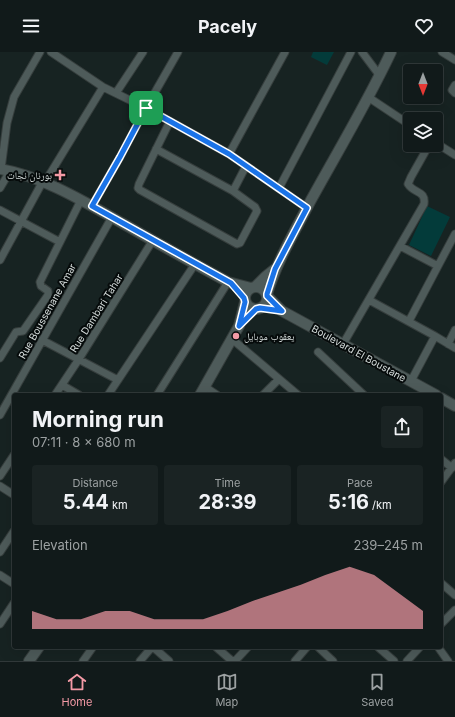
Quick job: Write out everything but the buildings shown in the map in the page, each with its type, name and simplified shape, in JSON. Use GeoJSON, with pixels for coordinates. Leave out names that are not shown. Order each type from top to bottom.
{"type":"FeatureCollection","features":[{"type":"Feature","properties":{"kind":"main road"},"geometry":{"type":"LineString","coordinates":[[239,326],[267,302],[267,295],[275,269],[380,76],[391,52]]}},
{"type":"Feature","properties":{"kind":"main road"},"geometry":{"type":"LineString","coordinates":[[4,170],[44,182],[81,200],[230,283],[262,288],[282,311]]}},
{"type":"Feature","properties":{"kind":"main road"},"geometry":{"type":"LineString","coordinates":[[203,391],[239,326],[245,294],[275,269]]}},
{"type":"Feature","properties":{"kind":"main road"},"geometry":{"type":"LineString","coordinates":[[230,283],[245,300],[249,307],[282,311]]}},
{"type":"Feature","properties":{"kind":"main road","name":"Boulevard El Boustane"},"geometry":{"type":"LineString","coordinates":[[282,311],[432,393]]}},
{"type":"Feature","properties":{"kind":"main road"},"geometry":{"type":"LineString","coordinates":[[443,399],[455,406]]}},
{"type":"Feature","properties":{"kind":"main road"},"geometry":{"type":"LineString","coordinates":[[29,661],[38,649]]}},
{"type":"Feature","properties":{"kind":"street"},"geometry":{"type":"LineString","coordinates":[[0,188],[4,170],[6,123],[14,97],[40,52]]}},
{"type":"Feature","properties":{"kind":"street"},"geometry":{"type":"LineString","coordinates":[[51,52],[103,87],[146,108],[229,154],[307,208]]}},
{"type":"Feature","properties":{"kind":"street"},"geometry":{"type":"LineString","coordinates":[[116,93],[143,52]]}},
{"type":"Feature","properties":{"kind":"street"},"geometry":{"type":"LineString","coordinates":[[92,206],[178,52]]}},
{"type":"Feature","properties":{"kind":"street"},"geometry":{"type":"LineString","coordinates":[[229,154],[285,52]]}},
{"type":"Feature","properties":{"kind":"street"},"geometry":{"type":"LineString","coordinates":[[279,188],[351,52]]}},
{"type":"Feature","properties":{"kind":"street"},"geometry":{"type":"LineString","coordinates":[[362,52],[380,76]]}},
{"type":"Feature","properties":{"kind":"street"},"geometry":{"type":"LineString","coordinates":[[442,52],[455,60]]}},
{"type":"Feature","properties":{"kind":"street"},"geometry":{"type":"LineString","coordinates":[[455,85],[452,90],[455,94]]}},
{"type":"Feature","properties":{"kind":"street"},"geometry":{"type":"LineString","coordinates":[[0,260],[44,182],[103,87]]}},
{"type":"Feature","properties":{"kind":"street"},"geometry":{"type":"LineString","coordinates":[[368,97],[403,120]]}},
{"type":"Feature","properties":{"kind":"street"},"geometry":{"type":"LineString","coordinates":[[156,148],[233,191],[255,207],[257,212],[239,244],[234,243],[139,190],[139,184],[156,148],[170,121]]}},
{"type":"Feature","properties":{"kind":"street"},"geometry":{"type":"LineString","coordinates":[[443,147],[455,155]]}},
{"type":"Feature","properties":{"kind":"street"},"geometry":{"type":"LineString","coordinates":[[343,344],[424,204],[422,194],[411,188],[408,184],[424,152]]}},
{"type":"Feature","properties":{"kind":"street"},"geometry":{"type":"LineString","coordinates":[[233,191],[246,166]]}},
{"type":"Feature","properties":{"kind":"street"},"geometry":{"type":"LineString","coordinates":[[0,358],[16,332],[23,331],[48,295],[48,291],[40,284],[81,200]]}},
{"type":"Feature","properties":{"kind":"street"},"geometry":{"type":"LineString","coordinates":[[0,210],[60,242]]}},
{"type":"Feature","properties":{"kind":"street","name":"Rue Boussenane Amar"},"geometry":{"type":"LineString","coordinates":[[12,393],[112,217]]}},
{"type":"Feature","properties":{"kind":"street"},"geometry":{"type":"LineString","coordinates":[[409,321],[455,234]]}},
{"type":"Feature","properties":{"kind":"street","name":"Rue Dambari Tahar"},"geometry":{"type":"LineString","coordinates":[[56,393],[79,360],[153,240]]}},
{"type":"Feature","properties":{"kind":"street"},"geometry":{"type":"LineString","coordinates":[[400,246],[438,266]]}},
{"type":"Feature","properties":{"kind":"street"},"geometry":{"type":"LineString","coordinates":[[109,393],[195,264]]}},
{"type":"Feature","properties":{"kind":"street"},"geometry":{"type":"LineString","coordinates":[[158,393],[230,283]]}},
{"type":"Feature","properties":{"kind":"street"},"geometry":{"type":"LineString","coordinates":[[369,300],[455,348]]}},
{"type":"Feature","properties":{"kind":"street"},"geometry":{"type":"LineString","coordinates":[[448,344],[455,330]]}},
{"type":"Feature","properties":{"kind":"street"},"geometry":{"type":"LineString","coordinates":[[411,382],[435,336]]}},
{"type":"Feature","properties":{"kind":"street"},"geometry":{"type":"LineString","coordinates":[[232,339],[279,379],[293,393]]}},
{"type":"Feature","properties":{"kind":"street"},"geometry":{"type":"LineString","coordinates":[[42,340],[118,380]]}},
{"type":"Feature","properties":{"kind":"street"},"geometry":{"type":"LineString","coordinates":[[318,352],[362,393]]}},
{"type":"Feature","properties":{"kind":"street"},"geometry":{"type":"LineString","coordinates":[[265,393],[279,379]]}},
{"type":"Feature","properties":{"kind":"street"},"geometry":{"type":"LineString","coordinates":[[62,385],[76,393]]}},
{"type":"Feature","properties":{"kind":"street","name":"Rue Boussenane Amar"},"geometry":{"type":"LineString","coordinates":[[0,415],[12,394]]}},
{"type":"Feature","properties":{"kind":"street"},"geometry":{"type":"LineString","coordinates":[[0,476],[12,458]]}},
{"type":"Feature","properties":{"kind":"street"},"geometry":{"type":"LineString","coordinates":[[443,460],[453,465],[443,479]]}},
{"type":"Feature","properties":{"kind":"street"},"geometry":{"type":"LineString","coordinates":[[0,486],[12,494]]}},
{"type":"Feature","properties":{"kind":"street"},"geometry":{"type":"LineString","coordinates":[[0,552],[12,534]]}},
{"type":"Feature","properties":{"kind":"street"},"geometry":{"type":"LineString","coordinates":[[0,575],[12,583]]}},
{"type":"Feature","properties":{"kind":"street"},"geometry":{"type":"LineString","coordinates":[[443,584],[455,595]]}},
{"type":"Feature","properties":{"kind":"street"},"geometry":{"type":"LineString","coordinates":[[0,624],[12,606]]}},
{"type":"Feature","properties":{"kind":"street"},"geometry":{"type":"LineString","coordinates":[[443,622],[455,610]]}},
{"type":"Feature","properties":{"kind":"street"},"geometry":{"type":"LineString","coordinates":[[83,661],[92,649]]}},
{"type":"Feature","properties":{"kind":"street"},"geometry":{"type":"LineString","coordinates":[[140,661],[150,649]]}},
{"type":"Feature","properties":{"kind":"street"},"geometry":{"type":"LineString","coordinates":[[154,649],[169,661]]}},
{"type":"Feature","properties":{"kind":"street"},"geometry":{"type":"LineString","coordinates":[[218,649],[232,661]]}},
{"type":"Feature","properties":{"kind":"street"},"geometry":{"type":"LineString","coordinates":[[235,661],[246,649]]}},
{"type":"Feature","properties":{"kind":"street"},"geometry":{"type":"LineString","coordinates":[[294,661],[305,649]]}},
{"type":"Feature","properties":{"kind":"street"},"geometry":{"type":"LineString","coordinates":[[320,649],[333,661]]}},
{"type":"Feature","properties":{"kind":"street"},"geometry":{"type":"LineString","coordinates":[[380,649],[394,661]]}},
{"type":"Feature","properties":{"kind":"street"},"geometry":{"type":"LineString","coordinates":[[407,661],[418,649]]}},
{"type":"Feature","properties":{"kind":"street"},"geometry":{"type":"LineString","coordinates":[[439,649],[448,661]]}},
{"type":"Feature","properties":{"kind":"shaded area"},"geometry":{"type":"Polygon","coordinates":[[[313,52],[334,52],[327,65],[311,57],[313,52]]]}},
{"type":"Feature","properties":{"kind":"shaded area"},"geometry":{"type":"Polygon","coordinates":[[[427,206],[450,217],[431,256],[409,245],[427,206]]]}},
{"type":"Feature","properties":{"kind":"place","name":"بورنان نجات"},"geometry":{"type":"Point","coordinates":[60,175]}},
{"type":"Feature","properties":{"kind":"place","name":"يعقوب موبايل"},"geometry":{"type":"Point","coordinates":[236,336]}},
{"type":"Feature","properties":{"kind":"route"},"geometry":{"type":"LineString","coordinates":[[146,108],[229,154],[307,208],[275,269],[267,294],[267,296],[282,311],[260,308],[256,309],[239,326],[245,302],[244,298],[231,283],[92,206],[146,108]]}}]}
